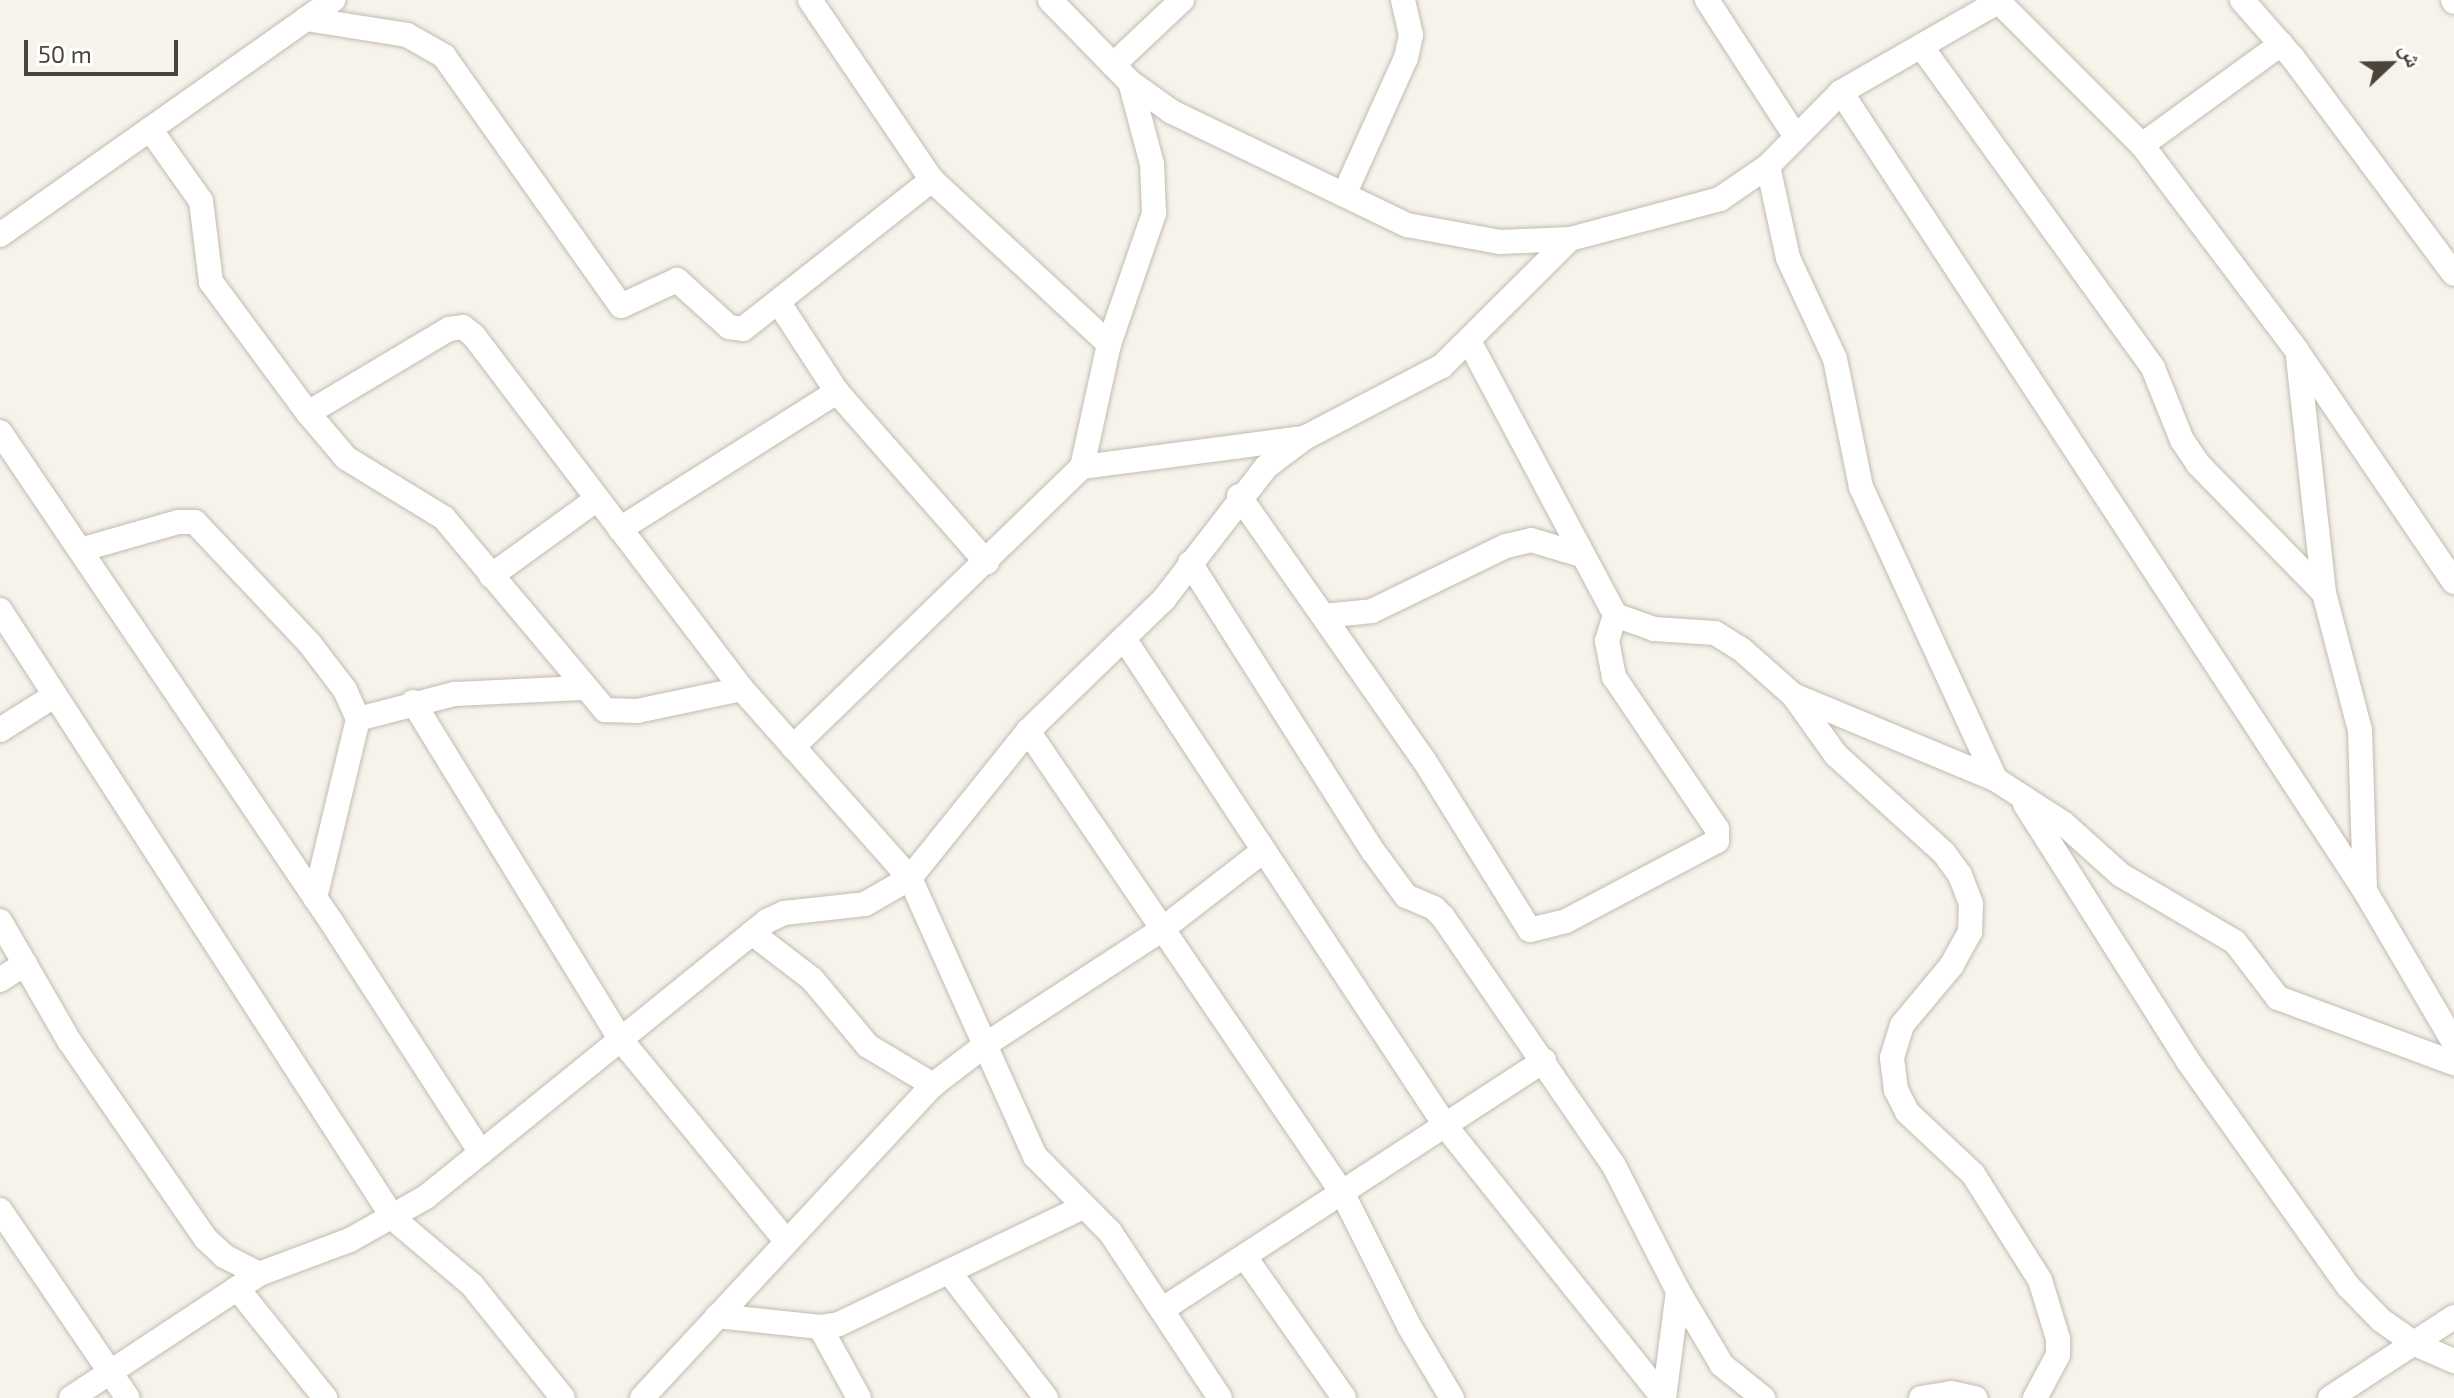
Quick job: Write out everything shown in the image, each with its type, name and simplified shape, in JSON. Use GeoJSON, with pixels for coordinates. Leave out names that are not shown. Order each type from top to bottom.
{"type":"FeatureCollection","features":[{"type":"Feature","properties":{"kind":"street"},"geometry":{"type":"LineString","coordinates":[[0,235],[333,0]]}},
{"type":"Feature","properties":{"kind":"street"},"geometry":{"type":"LineString","coordinates":[[810,0],[932,180],[1109,344]]}},
{"type":"Feature","properties":{"kind":"street"},"geometry":{"type":"LineString","coordinates":[[1050,0],[1122,73],[1172,112],[1407,225],[1463,239],[1570,239],[1720,199],[1768,166],[1841,92],[1999,1],[2142,145],[2297,351],[2454,582]]}},
{"type":"Feature","properties":{"kind":"street"},"geometry":{"type":"LineString","coordinates":[[1122,73],[1182,0]]}},
{"type":"Feature","properties":{"kind":"street"},"geometry":{"type":"LineString","coordinates":[[1344,195],[1406,58],[1411,35],[1403,0]]}},
{"type":"Feature","properties":{"kind":"street"},"geometry":{"type":"LineString","coordinates":[[1707,0],[1796,137]]}},
{"type":"Feature","properties":{"kind":"street"},"geometry":{"type":"LineString","coordinates":[[2242,0],[2281,44],[2450,260]]}},
{"type":"Feature","properties":{"kind":"street"},"geometry":{"type":"LineString","coordinates":[[306,19],[407,35],[444,56],[621,306],[677,280],[736,332],[779,303],[932,180]]}},
{"type":"Feature","properties":{"kind":"street"},"geometry":{"type":"LineString","coordinates":[[2142,145],[2281,44]]}},
{"type":"Feature","properties":{"kind":"street"},"geometry":{"type":"LineString","coordinates":[[1921,46],[2153,368],[2182,440],[2198,464],[2324,593]]}},
{"type":"Feature","properties":{"kind":"street"},"geometry":{"type":"LineString","coordinates":[[793,747],[987,563],[1082,467],[1109,344],[1154,213],[1152,164],[1122,73]]}},
{"type":"Feature","properties":{"kind":"street"},"geometry":{"type":"LineString","coordinates":[[1841,92],[2365,891],[2454,1043]]}},
{"type":"Feature","properties":{"kind":"street"},"geometry":{"type":"LineString","coordinates":[[150,129],[201,201],[211,282],[308,413],[346,458],[444,518],[582,688],[605,710],[618,713],[742,689]]}},
{"type":"Feature","properties":{"kind":"street"},"geometry":{"type":"LineString","coordinates":[[1768,166],[1788,258],[1835,359],[1861,487],[1995,779]]}},
{"type":"Feature","properties":{"kind":"street"},"geometry":{"type":"LineString","coordinates":[[71,1398],[259,1274],[394,1219],[481,1153],[752,933],[784,913],[865,904],[910,878],[1028,731],[1125,640],[1190,563],[1239,496],[1266,467],[1306,437],[1410,385],[1469,341],[1570,239]]}},
{"type":"Feature","properties":{"kind":"street"},"geometry":{"type":"LineString","coordinates":[[779,303],[837,392],[987,563]]}},
{"type":"Feature","properties":{"kind":"street"},"geometry":{"type":"LineString","coordinates":[[308,413],[449,329],[463,327],[742,689],[910,878],[1035,1156],[1110,1232],[1220,1398]]}},
{"type":"Feature","properties":{"kind":"street"},"geometry":{"type":"LineString","coordinates":[[1469,341],[1578,554],[1615,615],[1654,629],[1715,633],[1793,695],[1836,755],[1944,853],[1971,904],[1970,932],[1952,965],[1902,1025],[1893,1069],[1907,1112],[1973,1174],[2040,1280],[2058,1339],[2058,1355],[2035,1398]]}},
{"type":"Feature","properties":{"kind":"street"},"geometry":{"type":"LineString","coordinates":[[2297,351],[2324,593],[2360,730],[2365,891]]}},
{"type":"Feature","properties":{"kind":"street"},"geometry":{"type":"LineString","coordinates":[[620,529],[837,392]]}},
{"type":"Feature","properties":{"kind":"street"},"geometry":{"type":"LineString","coordinates":[[0,432],[315,898],[481,1153]]}},
{"type":"Feature","properties":{"kind":"street"},"geometry":{"type":"LineString","coordinates":[[1082,467],[1306,437]]}},
{"type":"Feature","properties":{"kind":"street"},"geometry":{"type":"LineString","coordinates":[[1239,496],[1424,760],[1530,930],[1566,921],[1717,841],[1717,829],[1614,677],[1607,641],[1615,615]]}},
{"type":"Feature","properties":{"kind":"street"},"geometry":{"type":"LineString","coordinates":[[491,576],[597,499]]}},
{"type":"Feature","properties":{"kind":"street"},"geometry":{"type":"LineString","coordinates":[[80,550],[178,522],[195,522],[310,644],[345,690],[358,719],[315,898]]}},
{"type":"Feature","properties":{"kind":"street"},"geometry":{"type":"LineString","coordinates":[[1324,616],[1372,611],[1506,546],[1531,540],[1578,554]]}},
{"type":"Feature","properties":{"kind":"street"},"geometry":{"type":"LineString","coordinates":[[1190,563],[1373,851],[1406,896],[1434,908],[1443,917],[1613,1164],[1678,1291],[1731,1376],[1763,1398]]}},
{"type":"Feature","properties":{"kind":"street"},"geometry":{"type":"LineString","coordinates":[[0,610],[394,1219],[472,1285],[563,1398]]}},
{"type":"Feature","properties":{"kind":"street"},"geometry":{"type":"LineString","coordinates":[[1125,640],[1447,1128],[1664,1398]]}},
{"type":"Feature","properties":{"kind":"street"},"geometry":{"type":"LineString","coordinates":[[358,719],[413,702],[455,694],[582,688]]}},
{"type":"Feature","properties":{"kind":"street"},"geometry":{"type":"LineString","coordinates":[[1793,695],[1995,779],[2063,823],[2121,875],[2235,942],[2278,998],[2454,1063]]}},
{"type":"Feature","properties":{"kind":"street"},"geometry":{"type":"LineString","coordinates":[[0,730],[54,696]]}},
{"type":"Feature","properties":{"kind":"street"},"geometry":{"type":"LineString","coordinates":[[413,702],[621,1040],[787,1242]]}},
{"type":"Feature","properties":{"kind":"street"},"geometry":{"type":"LineString","coordinates":[[1028,731],[1160,931],[1343,1194],[1409,1326],[1452,1398]]}},
{"type":"Feature","properties":{"kind":"street"},"geometry":{"type":"LineString","coordinates":[[2019,795],[2188,1061],[2348,1286],[2381,1320],[2415,1344],[2454,1361]]}},
{"type":"Feature","properties":{"kind":"street"},"geometry":{"type":"LineString","coordinates":[[642,1398],[933,1085],[985,1045],[1160,931],[1263,851]]}},
{"type":"Feature","properties":{"kind":"street"},"geometry":{"type":"LineString","coordinates":[[0,921],[70,1042],[206,1239],[224,1256],[259,1274]]}},
{"type":"Feature","properties":{"kind":"street"},"geometry":{"type":"LineString","coordinates":[[752,933],[812,979],[868,1046],[933,1085]]}},
{"type":"Feature","properties":{"kind":"street"},"geometry":{"type":"LineString","coordinates":[[0,980],[25,964]]}},
{"type":"Feature","properties":{"kind":"street"},"geometry":{"type":"LineString","coordinates":[[1163,1309],[1447,1128],[1544,1061]]}},
{"type":"Feature","properties":{"kind":"street"},"geometry":{"type":"LineString","coordinates":[[717,1316],[820,1327],[858,1317],[1083,1207]]}},
{"type":"Feature","properties":{"kind":"street"},"geometry":{"type":"LineString","coordinates":[[0,1210],[128,1398]]}},
{"type":"Feature","properties":{"kind":"street"},"geometry":{"type":"LineString","coordinates":[[1245,1257],[1344,1398]]}},
{"type":"Feature","properties":{"kind":"street"},"geometry":{"type":"LineString","coordinates":[[949,1272],[1046,1398]]}},
{"type":"Feature","properties":{"kind":"street"},"geometry":{"type":"LineString","coordinates":[[237,1288],[325,1398]]}},
{"type":"Feature","properties":{"kind":"street"},"geometry":{"type":"LineString","coordinates":[[1664,1398],[1678,1291]]}},
{"type":"Feature","properties":{"kind":"street"},"geometry":{"type":"LineString","coordinates":[[2330,1398],[2454,1317]]}},
{"type":"Feature","properties":{"kind":"street"},"geometry":{"type":"LineString","coordinates":[[820,1327],[859,1398]]}},
{"type":"Feature","properties":{"kind":"street"},"geometry":{"type":"LineString","coordinates":[[1921,1398],[1951,1393],[1975,1398]]}}]}
